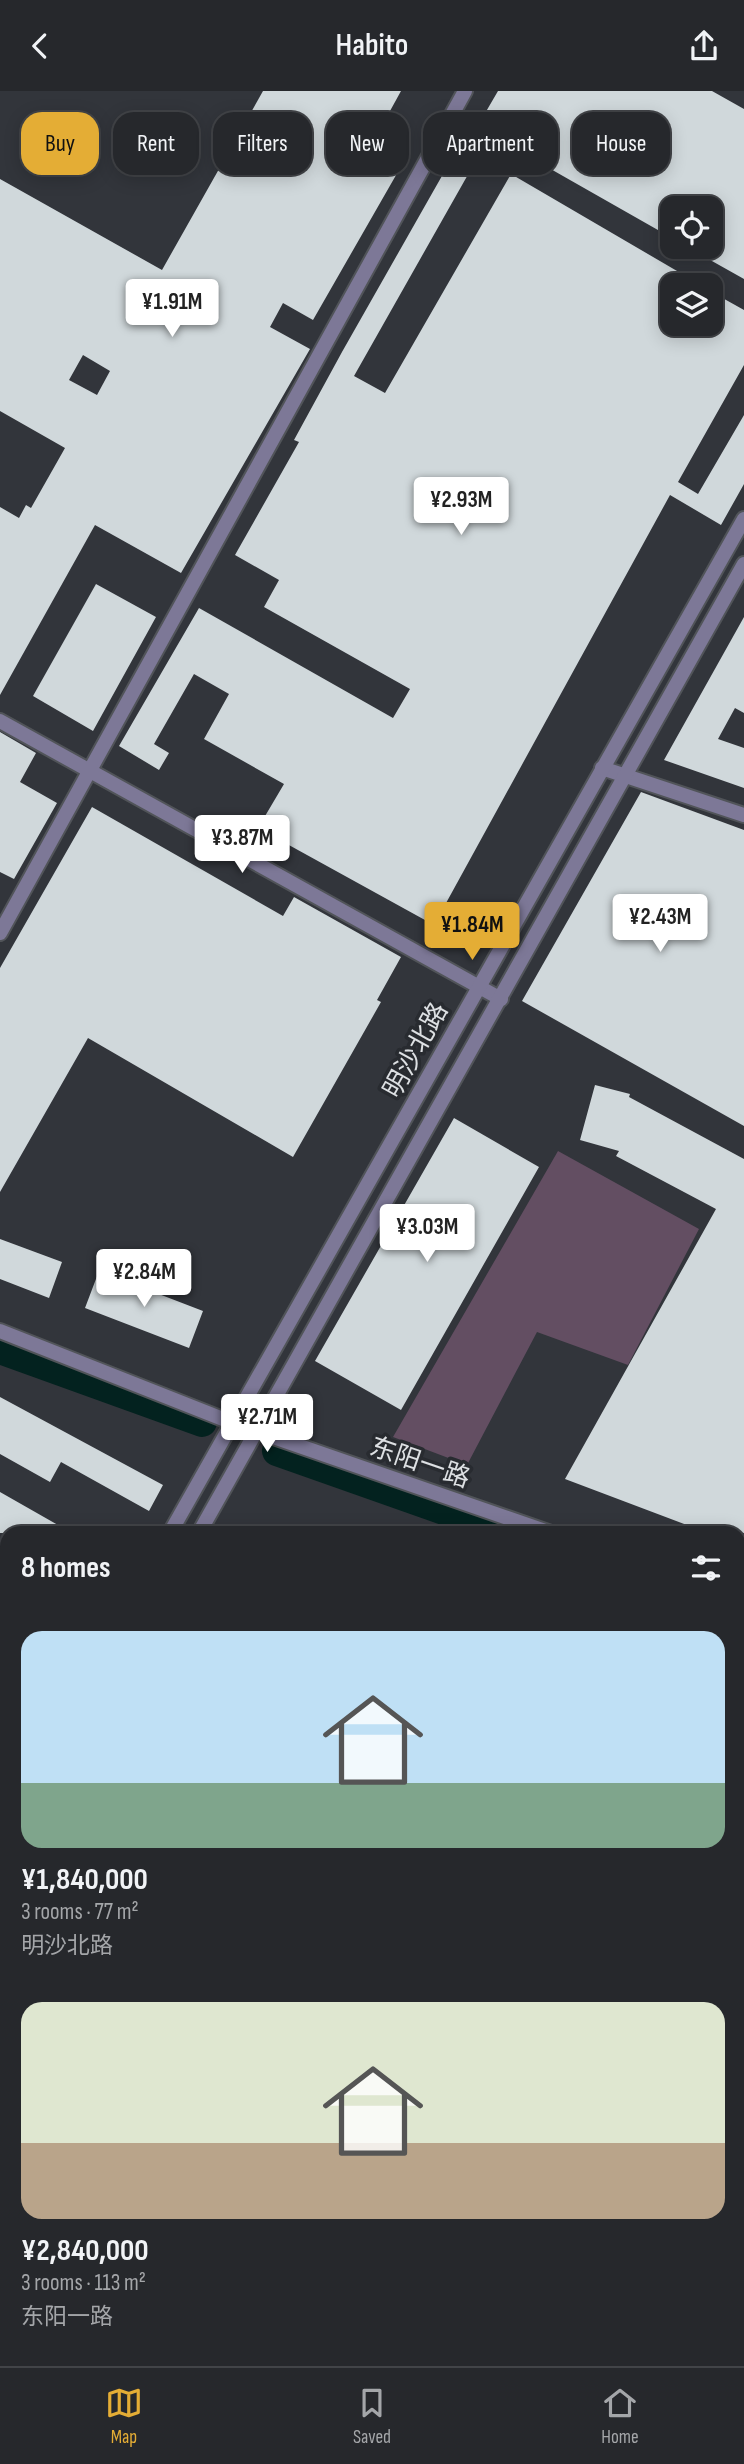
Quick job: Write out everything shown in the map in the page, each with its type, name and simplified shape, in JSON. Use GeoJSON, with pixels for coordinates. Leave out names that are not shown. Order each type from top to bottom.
{"type":"FeatureCollection","features":[{"type":"Feature","properties":{"kind":"street"},"geometry":{"type":"LineString","coordinates":[[0,933],[465,91]]}},
{"type":"Feature","properties":{"kind":"street","name":"明沙北路"},"geometry":{"type":"LineString","coordinates":[[174,1526],[744,519]]}},
{"type":"Feature","properties":{"kind":"street","name":"明沙北路"},"geometry":{"type":"LineString","coordinates":[[203,1526],[627,777],[744,564]]}},
{"type":"Feature","properties":{"kind":"street"},"geometry":{"type":"LineString","coordinates":[[0,721],[501,999]]}},
{"type":"Feature","properties":{"kind":"street"},"geometry":{"type":"LineString","coordinates":[[602,768],[744,815]]}},
{"type":"Feature","properties":{"kind":"street","name":"东阳一路"},"geometry":{"type":"LineString","coordinates":[[0,1331],[233,1423],[531,1526]]}},
{"type":"Feature","properties":{"kind":"shaded area"},"geometry":{"type":"Polygon","coordinates":[[[558,1151],[699,1229],[628,1365],[537,1332],[467,1465],[393,1437],[558,1151]]]}},
{"type":"Feature","properties":{"kind":"building"},"geometry":{"type":"Polygon","coordinates":[[[263,91],[401,91],[389,112],[326,112],[326,175],[396,175],[313,320],[283,303],[270,327],[310,349],[181,573],[95,525],[0,695],[0,507],[19,518],[26,505],[31,508],[65,448],[0,411],[0,179],[162,270],[216,175],[312,175],[312,112],[251,112],[263,91]],[[83,355],[69,380],[97,395],[110,371],[83,355]]]}},
{"type":"Feature","properties":{"kind":"building"},"geometry":{"type":"Polygon","coordinates":[[[498,91],[712,91],[744,109],[744,279],[708,259],[723,259],[723,196],[660,196],[660,231],[558,173],[558,112],[486,112],[498,91]]]}},
{"type":"Feature","properties":{"kind":"building"},"geometry":{"type":"Polygon","coordinates":[[[442,175],[468,175],[354,376],[385,393],[510,175],[680,273],[660,273],[660,336],[723,336],[723,298],[744,310],[744,365],[678,482],[698,494],[744,415],[744,484],[721,525],[670,495],[434,925],[258,828],[284,784],[204,739],[229,694],[194,674],[154,744],[169,753],[159,770],[119,746],[199,608],[393,718],[410,689],[264,607],[279,580],[235,555],[299,442],[294,440],[442,175]]]}},
{"type":"Feature","properties":{"kind":"building"},"geometry":{"type":"Polygon","coordinates":[[[96,584],[156,617],[93,731],[33,696],[96,584]]]}},
{"type":"Feature","properties":{"kind":"building"},"geometry":{"type":"Polygon","coordinates":[[[744,617],[744,713],[735,708],[718,739],[744,748],[744,788],[664,760],[744,617]]]}},
{"type":"Feature","properties":{"kind":"building"},"geometry":{"type":"Polygon","coordinates":[[[0,732],[36,753],[20,782],[57,803],[14,879],[0,872],[0,732]]]}},
{"type":"Feature","properties":{"kind":"building"},"geometry":{"type":"Polygon","coordinates":[[[641,792],[744,830],[744,1126],[522,1001],[641,792]]]}},
{"type":"Feature","properties":{"kind":"building"},"geometry":{"type":"Polygon","coordinates":[[[92,807],[283,916],[294,897],[401,957],[377,1000],[381,1002],[293,1157],[88,1038],[0,1192],[0,968],[92,807]]]}},
{"type":"Feature","properties":{"kind":"building"},"geometry":{"type":"Polygon","coordinates":[[[595,1085],[630,1094],[629,1097],[744,1159],[744,1526],[689,1526],[565,1479],[716,1209],[616,1156],[619,1151],[580,1140],[595,1085]]]}},
{"type":"Feature","properties":{"kind":"building"},"geometry":{"type":"Polygon","coordinates":[[[454,1118],[539,1167],[401,1410],[315,1361],[454,1118]]]}},
{"type":"Feature","properties":{"kind":"building"},"geometry":{"type":"Polygon","coordinates":[[[0,1239],[62,1262],[49,1298],[0,1279],[0,1239]]]}},
{"type":"Feature","properties":{"kind":"building"},"geometry":{"type":"Polygon","coordinates":[[[99,1271],[203,1311],[189,1348],[85,1308],[99,1271]]]}},
{"type":"Feature","properties":{"kind":"building"},"geometry":{"type":"Polygon","coordinates":[[[0,1397],[163,1485],[149,1511],[61,1462],[50,1482],[0,1454],[0,1397]]]}},
{"type":"Feature","properties":{"kind":"building"},"geometry":{"type":"Polygon","coordinates":[[[0,1492],[60,1526],[0,1526],[0,1492]]]}},
{"type":"Feature","properties":{"kind":"waterway"},"geometry":{"type":"LineString","coordinates":[[0,1349],[202,1422]]}},
{"type":"Feature","properties":{"kind":"waterway"},"geometry":{"type":"LineString","coordinates":[[277,1451],[489,1526]]}}]}
